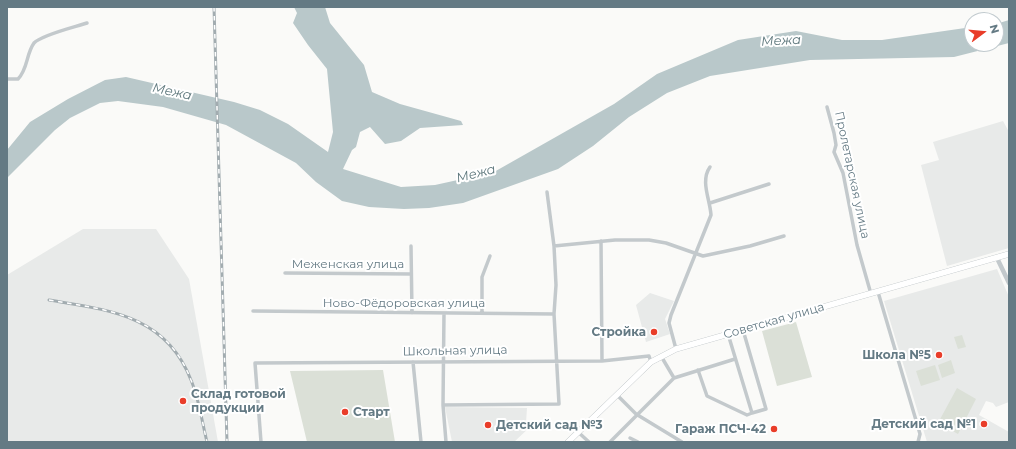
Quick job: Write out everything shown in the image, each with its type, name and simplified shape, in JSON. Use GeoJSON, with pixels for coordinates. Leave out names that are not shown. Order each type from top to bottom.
{"type":"FeatureCollection","features":[{"type":"Feature","properties":{"kind":"main road","name":"Советская улица"},"geometry":{"type":"LineString","coordinates":[[568,442],[651,362],[676,349],[1009,254]]}},
{"type":"Feature","properties":{"kind":"street"},"geometry":{"type":"LineString","coordinates":[[7,78],[18,79],[23,74],[35,43],[44,37],[86,23]]}},
{"type":"Feature","properties":{"kind":"street","name":"Пролетарская улица"},"geometry":{"type":"LineString","coordinates":[[827,107],[835,139],[834,152],[843,173],[857,245],[871,294]]}},
{"type":"Feature","properties":{"kind":"street"},"geometry":{"type":"LineString","coordinates":[[676,349],[669,323],[711,215],[710,203],[704,183],[705,173],[710,167]]}},
{"type":"Feature","properties":{"kind":"street"},"geometry":{"type":"LineString","coordinates":[[710,203],[769,184]]}},
{"type":"Feature","properties":{"kind":"street"},"geometry":{"type":"LineString","coordinates":[[443,405],[559,404],[554,314],[556,285],[554,246],[547,192]]}},
{"type":"Feature","properties":{"kind":"street"},"geometry":{"type":"LineString","coordinates":[[554,246],[615,240],[649,240],[666,243],[703,256],[717,254],[784,236]]}},
{"type":"Feature","properties":{"kind":"street"},"geometry":{"type":"LineString","coordinates":[[601,242],[602,361]]}},
{"type":"Feature","properties":{"kind":"street"},"geometry":{"type":"LineString","coordinates":[[411,246],[412,314]]}},
{"type":"Feature","properties":{"kind":"street"},"geometry":{"type":"LineString","coordinates":[[482,313],[482,277],[490,256]]}},
{"type":"Feature","properties":{"kind":"street"},"geometry":{"type":"LineString","coordinates":[[997,258],[1009,283]]}},
{"type":"Feature","properties":{"kind":"street","name":"Меженская улица"},"geometry":{"type":"LineString","coordinates":[[285,273],[411,274]]}},
{"type":"Feature","properties":{"kind":"street"},"geometry":{"type":"LineString","coordinates":[[878,292],[918,427],[918,442]]}},
{"type":"Feature","properties":{"kind":"street","name":"Ново-Фёдоровская улица"},"geometry":{"type":"LineString","coordinates":[[253,311],[412,314],[554,314]]}},
{"type":"Feature","properties":{"kind":"street"},"geometry":{"type":"LineString","coordinates":[[444,313],[443,405],[446,442]]}},
{"type":"Feature","properties":{"kind":"street"},"geometry":{"type":"LineString","coordinates":[[698,370],[707,396],[747,415],[766,409],[743,330]]}},
{"type":"Feature","properties":{"kind":"street"},"geometry":{"type":"LineString","coordinates":[[728,334],[752,413]]}},
{"type":"Feature","properties":{"kind":"street","name":"Школьная улица"},"geometry":{"type":"LineString","coordinates":[[261,442],[256,363],[556,360],[602,361],[649,356],[651,362]]}},
{"type":"Feature","properties":{"kind":"street"},"geometry":{"type":"LineString","coordinates":[[661,356],[674,378]]}},
{"type":"Feature","properties":{"kind":"street"},"geometry":{"type":"LineString","coordinates":[[610,442],[636,414],[674,378],[735,359]]}},
{"type":"Feature","properties":{"kind":"street"},"geometry":{"type":"LineString","coordinates":[[413,362],[421,442]]}},
{"type":"Feature","properties":{"kind":"street"},"geometry":{"type":"LineString","coordinates":[[617,395],[636,414],[682,442]]}},
{"type":"Feature","properties":{"kind":"street"},"geometry":{"type":"LineString","coordinates":[[578,432],[589,442]]}},
{"type":"Feature","properties":{"kind":"street"},"geometry":{"type":"LineString","coordinates":[[630,438],[638,442]]}},
{"type":"Feature","properties":{"kind":"shaded area"},"geometry":{"type":"Polygon","coordinates":[[[1003,121],[1009,132],[1009,248],[947,266],[921,165],[939,160],[933,142],[1003,121]]]}},
{"type":"Feature","properties":{"kind":"shaded area"},"geometry":{"type":"Polygon","coordinates":[[[83,229],[156,229],[189,279],[218,442],[7,442],[7,275],[83,229]]]}},
{"type":"Feature","properties":{"kind":"shaded area","name":"Школа №5"},"geometry":{"type":"Polygon","coordinates":[[[997,269],[1009,297],[1009,402],[996,407],[993,403],[986,401],[979,415],[1009,432],[1009,442],[927,442],[884,301],[997,269]]]}},
{"type":"Feature","properties":{"kind":"shaded area"},"geometry":{"type":"Polygon","coordinates":[[[650,293],[674,301],[665,319],[670,334],[646,342],[636,305],[650,293]]]}},
{"type":"Feature","properties":{"kind":"shaded area"},"geometry":{"type":"Polygon","coordinates":[[[796,322],[812,377],[777,386],[762,331],[796,322]]]}},
{"type":"Feature","properties":{"kind":"shaded area"},"geometry":{"type":"Polygon","coordinates":[[[962,335],[966,347],[958,349],[954,337],[962,335]]]}},
{"type":"Feature","properties":{"kind":"shaded area"},"geometry":{"type":"Polygon","coordinates":[[[951,360],[955,373],[942,378],[938,365],[951,360]]]}},
{"type":"Feature","properties":{"kind":"shaded area"},"geometry":{"type":"Polygon","coordinates":[[[935,365],[940,380],[921,386],[916,371],[935,365]]]}},
{"type":"Feature","properties":{"kind":"shaded area","name":"Старт"},"geometry":{"type":"Polygon","coordinates":[[[383,370],[395,442],[307,442],[290,371],[383,370]]]}},
{"type":"Feature","properties":{"kind":"shaded area"},"geometry":{"type":"Polygon","coordinates":[[[957,388],[976,399],[958,434],[938,423],[957,388]]]}},
{"type":"Feature","properties":{"kind":"shaded area","name":"Детский сад №3"},"geometry":{"type":"Polygon","coordinates":[[[445,407],[527,408],[526,423],[530,427],[514,442],[452,442],[445,407]]]}},
{"type":"Feature","properties":{"kind":"water","name":"Межа"},"geometry":{"type":"Polygon","coordinates":[[[294,7],[325,7],[330,23],[364,65],[372,92],[400,104],[461,121],[463,125],[420,128],[401,141],[385,144],[370,127],[360,132],[356,147],[352,150],[343,169],[401,187],[435,185],[494,172],[614,104],[657,74],[738,40],[796,31],[842,40],[882,40],[964,28],[964,52],[974,52],[954,57],[810,60],[710,76],[667,93],[629,117],[593,146],[558,169],[463,203],[429,208],[404,209],[369,207],[342,201],[316,182],[296,163],[226,125],[163,107],[118,101],[100,103],[70,118],[55,130],[7,178],[7,150],[30,122],[68,99],[105,80],[126,77],[234,102],[260,110],[288,124],[328,152],[333,132],[327,69],[293,23],[297,13],[294,7]]]}},
{"type":"Feature","properties":{"kind":"water"},"geometry":{"type":"Polygon","coordinates":[[[1009,20],[1009,43],[1004,44],[1004,22],[1009,20]]]}},
{"type":"Feature","properties":{"kind":"railway"},"geometry":{"type":"LineString","coordinates":[[214,7],[227,442]]}},
{"type":"Feature","properties":{"kind":"railway"},"geometry":{"type":"LineString","coordinates":[[49,300],[93,308],[133,319],[151,329],[167,341],[180,358],[194,387],[207,442]]}},
{"type":"Feature","properties":{"kind":"place","name":"Стройка"},"geometry":{"type":"Point","coordinates":[654,332]}},
{"type":"Feature","properties":{"kind":"place","name":"Школа №5"},"geometry":{"type":"Point","coordinates":[939,355]}},
{"type":"Feature","properties":{"kind":"place","name":"Склад готовой продукции"},"geometry":{"type":"Point","coordinates":[183,401]}},
{"type":"Feature","properties":{"kind":"place","name":"Старт"},"geometry":{"type":"Point","coordinates":[345,412]}},
{"type":"Feature","properties":{"kind":"place","name":"Детский сад №1"},"geometry":{"type":"Point","coordinates":[984,424]}},
{"type":"Feature","properties":{"kind":"place","name":"Детский сад №3"},"geometry":{"type":"Point","coordinates":[488,425]}},
{"type":"Feature","properties":{"kind":"place","name":"Гараж ПСЧ-42"},"geometry":{"type":"Point","coordinates":[774,429]}}]}
